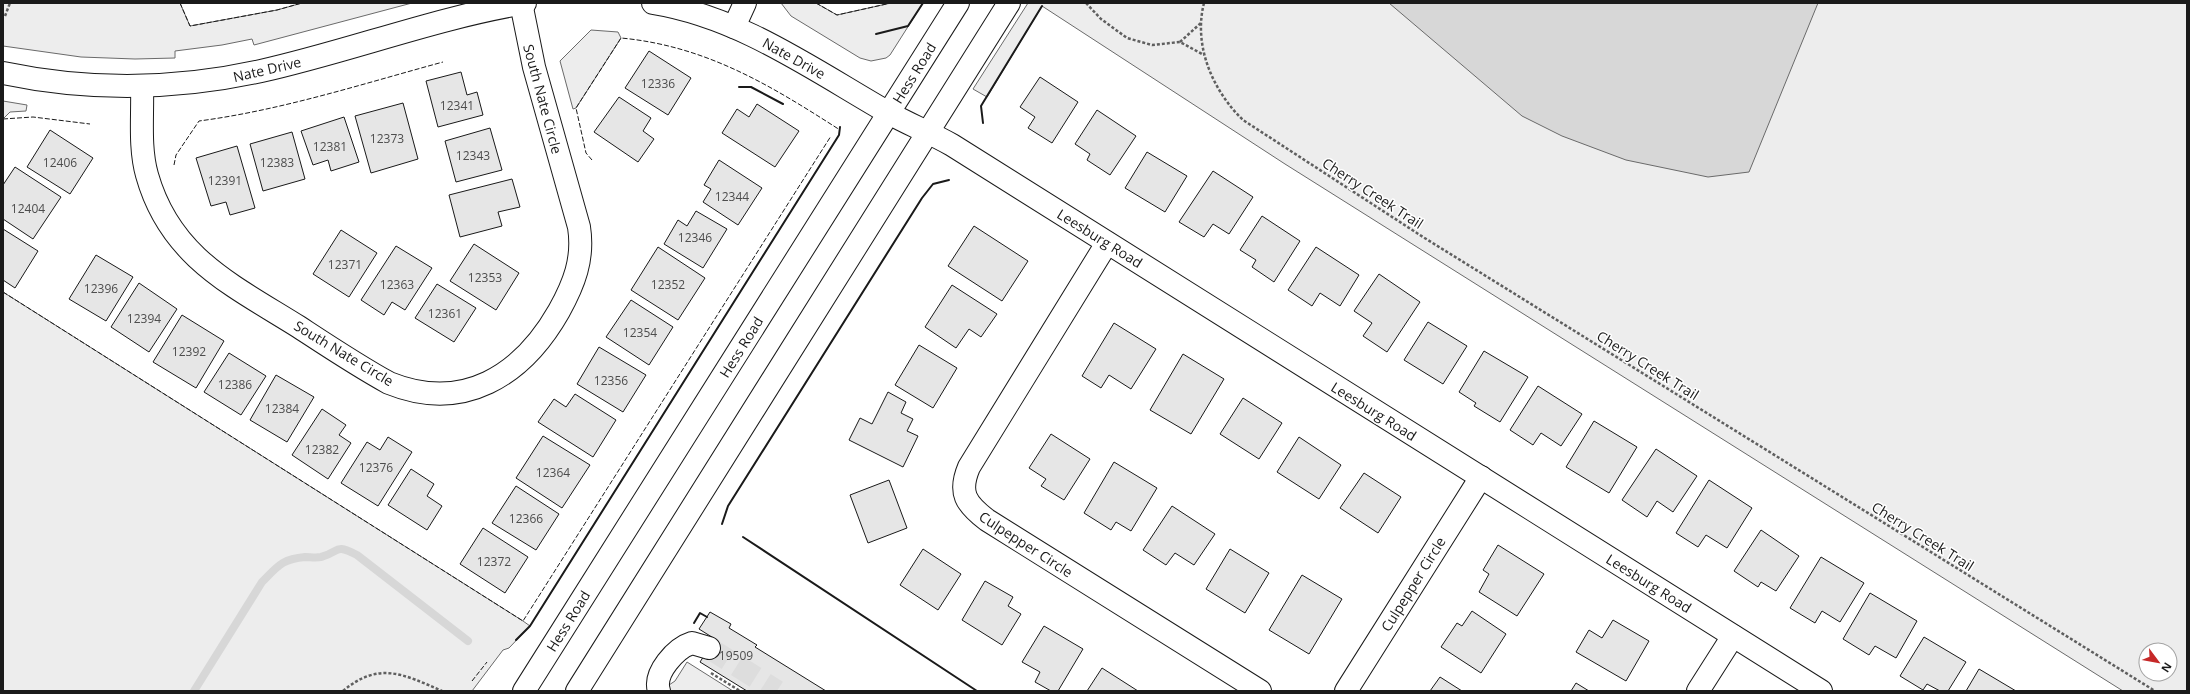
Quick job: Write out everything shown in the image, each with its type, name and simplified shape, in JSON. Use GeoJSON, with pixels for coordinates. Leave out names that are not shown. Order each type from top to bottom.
{"type":"FeatureCollection","features":[{"type":"Feature","properties":{"kind":"street","name":"Nate Drive"},"geometry":{"type":"LineString","coordinates":[[3,73],[74,84],[142,87],[206,81],[260,71],[481,11],[522,3]]}},
{"type":"Feature","properties":{"kind":"street","name":"South Nate Circle"},"geometry":{"type":"LineString","coordinates":[[142,87],[144,156],[146,173],[168,224],[195,256],[226,282],[389,382],[423,392],[450,393],[466,391],[484,386],[501,376],[518,363],[533,348],[552,322],[571,288],[581,254],[579,227],[534,67],[522,3]]}},
{"type":"Feature","properties":{"kind":"street","name":"Nate Drive"},"geometry":{"type":"LineString","coordinates":[[653,3],[692,12],[734,27],[783,50],[889,113],[927,131]]}},
{"type":"Feature","properties":{"kind":"street"},"geometry":{"type":"LineString","coordinates":[[734,27],[745,3]]}},
{"type":"Feature","properties":{"kind":"street","name":"Hess Road"},"geometry":{"type":"LineString","coordinates":[[524,691],[958,3]]}},
{"type":"Feature","properties":{"kind":"street"},"geometry":{"type":"LineString","coordinates":[[577,691],[927,131],[1009,3]]}},
{"type":"Feature","properties":{"kind":"street","name":"Leesburg Road"},"geometry":{"type":"LineString","coordinates":[[927,131],[1821,691]]}},
{"type":"Feature","properties":{"kind":"street","name":"Culpepper Circle"},"geometry":{"type":"LineString","coordinates":[[1107,243],[969,467],[964,479],[966,500],[972,510],[986,520],[1260,691]]}},
{"type":"Feature","properties":{"kind":"street","name":"Culpepper Circle"},"geometry":{"type":"LineString","coordinates":[[1346,691],[1480,477]]}},
{"type":"Feature","properties":{"kind":"street"},"geometry":{"type":"LineString","coordinates":[[1698,691],[1733,636]]}},
{"type":"Feature","properties":{"kind":"street"},"geometry":{"type":"LineString","coordinates":[[659,691],[658,686],[660,678],[666,664],[680,648],[692,643],[709,648]]}},
{"type":"Feature","properties":{"kind":"path"},"geometry":{"type":"LineString","coordinates":[[5,16],[10,3]]}},
{"type":"Feature","properties":{"kind":"path"},"geometry":{"type":"LineString","coordinates":[[1086,3],[1102,19],[1127,38],[1152,45],[1180,42],[1204,55]]}},
{"type":"Feature","properties":{"kind":"path","name":"Cherry Creek Trail"},"geometry":{"type":"LineString","coordinates":[[1204,3],[1202,22],[1204,55],[1211,76],[1223,99],[1243,120],[1259,132],[1692,405],[2155,691]]}},
{"type":"Feature","properties":{"kind":"path"},"geometry":{"type":"LineString","coordinates":[[1180,42],[1202,22]]}},
{"type":"Feature","properties":{"kind":"path"},"geometry":{"type":"LineString","coordinates":[[342,691],[364,677],[389,672],[408,676],[442,691]]}},
{"type":"Feature","properties":{"kind":"path"},"geometry":{"type":"LineString","coordinates":[[709,672],[740,691]]}},
{"type":"Feature","properties":{"kind":"shaded area"},"geometry":{"type":"Polygon","coordinates":[[[3,3],[180,3],[190,26],[277,10],[302,3],[412,3],[254,45],[252,39],[222,45],[175,51],[175,58],[135,59],[81,57],[3,46],[3,3]]]}},
{"type":"Feature","properties":{"kind":"shaded area"},"geometry":{"type":"Polygon","coordinates":[[[781,3],[816,3],[837,15],[891,3],[923,3],[890,55],[886,58],[871,61],[860,58],[791,16],[781,3]]]}},
{"type":"Feature","properties":{"kind":"shaded area"},"geometry":{"type":"Polygon","coordinates":[[[1028,3],[2187,3],[2187,691],[2123,691],[1285,164],[1042,6],[987,97],[973,89],[1028,3]]]}},
{"type":"Feature","properties":{"kind":"shaded area"},"geometry":{"type":"Polygon","coordinates":[[[1389,3],[1818,3],[1749,172],[1708,177],[1626,160],[1562,136],[1522,116],[1389,3]]]}},
{"type":"Feature","properties":{"kind":"shaded area"},"geometry":{"type":"Polygon","coordinates":[[[591,30],[618,32],[621,38],[576,108],[573,109],[560,61],[591,30]]]}},
{"type":"Feature","properties":{"kind":"shaded area"},"geometry":{"type":"Polygon","coordinates":[[[3,101],[27,105],[26,111],[10,112],[3,119],[3,101]]]}},
{"type":"Feature","properties":{"kind":"shaded area"},"geometry":{"type":"Polygon","coordinates":[[[3,292],[530,626],[509,648],[503,650],[472,691],[3,691],[3,292]]]}},
{"type":"Feature","properties":{"kind":"shaded area"},"geometry":{"type":"Polygon","coordinates":[[[687,662],[733,691],[660,691],[675,681],[687,662]]]}},
{"type":"Feature","properties":{"kind":"building"},"geometry":{"type":"Polygon","coordinates":[[[649,51],[691,78],[668,115],[625,88],[649,51]]]}},
{"type":"Feature","properties":{"kind":"building"},"geometry":{"type":"Polygon","coordinates":[[[461,72],[467,95],[477,92],[483,115],[438,127],[426,81],[461,72]]]}},
{"type":"Feature","properties":{"kind":"building"},"geometry":{"type":"Polygon","coordinates":[[[1040,77],[1078,102],[1052,143],[1028,128],[1035,117],[1020,107],[1040,77]]]}},
{"type":"Feature","properties":{"kind":"building"},"geometry":{"type":"Polygon","coordinates":[[[619,97],[651,118],[643,131],[654,139],[638,162],[594,132],[619,97]]]}},
{"type":"Feature","properties":{"kind":"building"},"geometry":{"type":"Polygon","coordinates":[[[403,103],[418,159],[371,173],[355,116],[403,103]]]}},
{"type":"Feature","properties":{"kind":"building"},"geometry":{"type":"Polygon","coordinates":[[[757,104],[799,131],[775,167],[722,133],[737,109],[749,117],[757,104]]]}},
{"type":"Feature","properties":{"kind":"building"},"geometry":{"type":"Polygon","coordinates":[[[1097,110],[1136,136],[1110,175],[1087,160],[1090,154],[1075,144],[1097,110]]]}},
{"type":"Feature","properties":{"kind":"building"},"geometry":{"type":"Polygon","coordinates":[[[344,117],[359,162],[331,171],[328,160],[313,165],[301,131],[344,117]]]}},
{"type":"Feature","properties":{"kind":"building"},"geometry":{"type":"Polygon","coordinates":[[[490,128],[502,170],[456,182],[445,141],[490,128]]]}},
{"type":"Feature","properties":{"kind":"building"},"geometry":{"type":"Polygon","coordinates":[[[50,130],[93,158],[70,194],[27,167],[50,130]]]}},
{"type":"Feature","properties":{"kind":"building"},"geometry":{"type":"Polygon","coordinates":[[[292,132],[305,179],[263,191],[250,144],[292,132]]]}},
{"type":"Feature","properties":{"kind":"building"},"geometry":{"type":"Polygon","coordinates":[[[237,146],[255,208],[230,215],[226,202],[211,206],[196,158],[237,146]]]}},
{"type":"Feature","properties":{"kind":"building"},"geometry":{"type":"Polygon","coordinates":[[[1147,152],[1187,176],[1165,212],[1125,188],[1147,152]]]}},
{"type":"Feature","properties":{"kind":"building"},"geometry":{"type":"Polygon","coordinates":[[[719,160],[762,188],[738,225],[703,202],[711,189],[704,185],[719,160]]]}},
{"type":"Feature","properties":{"kind":"building"},"geometry":{"type":"Polygon","coordinates":[[[15,167],[61,197],[33,239],[3,219],[3,185],[15,167]]]}},
{"type":"Feature","properties":{"kind":"building"},"geometry":{"type":"Polygon","coordinates":[[[1213,171],[1253,197],[1229,234],[1213,224],[1204,237],[1179,222],[1213,171]]]}},
{"type":"Feature","properties":{"kind":"building"},"geometry":{"type":"Polygon","coordinates":[[[512,179],[520,207],[498,212],[502,226],[460,237],[449,195],[512,179]]]}},
{"type":"Feature","properties":{"kind":"building"},"geometry":{"type":"Polygon","coordinates":[[[696,211],[727,229],[703,268],[664,244],[678,220],[687,226],[696,211]]]}},
{"type":"Feature","properties":{"kind":"building"},"geometry":{"type":"Polygon","coordinates":[[[1262,216],[1300,241],[1274,282],[1252,267],[1256,260],[1240,250],[1262,216]]]}},
{"type":"Feature","properties":{"kind":"building"},"geometry":{"type":"Polygon","coordinates":[[[974,226],[1028,261],[1002,301],[948,266],[974,226]]]}},
{"type":"Feature","properties":{"kind":"building"},"geometry":{"type":"Polygon","coordinates":[[[3,229],[38,251],[15,288],[3,280],[3,229]]]}},
{"type":"Feature","properties":{"kind":"building"},"geometry":{"type":"Polygon","coordinates":[[[341,230],[377,253],[349,297],[313,274],[341,230]]]}},
{"type":"Feature","properties":{"kind":"building"},"geometry":{"type":"Polygon","coordinates":[[[474,244],[519,273],[496,310],[450,281],[474,244]]]}},
{"type":"Feature","properties":{"kind":"building"},"geometry":{"type":"Polygon","coordinates":[[[396,246],[432,268],[405,310],[392,302],[384,315],[361,300],[396,246]]]}},
{"type":"Feature","properties":{"kind":"building"},"geometry":{"type":"Polygon","coordinates":[[[658,247],[705,278],[678,320],[631,290],[658,247]]]}},
{"type":"Feature","properties":{"kind":"building"},"geometry":{"type":"Polygon","coordinates":[[[1316,247],[1359,275],[1340,306],[1320,293],[1312,306],[1288,290],[1316,247]]]}},
{"type":"Feature","properties":{"kind":"building"},"geometry":{"type":"Polygon","coordinates":[[[96,255],[133,277],[106,321],[69,299],[96,255]]]}},
{"type":"Feature","properties":{"kind":"building"},"geometry":{"type":"Polygon","coordinates":[[[1379,274],[1420,302],[1387,352],[1363,336],[1372,323],[1354,311],[1379,274]]]}},
{"type":"Feature","properties":{"kind":"building"},"geometry":{"type":"Polygon","coordinates":[[[139,283],[177,309],[149,352],[111,327],[139,283]]]}},
{"type":"Feature","properties":{"kind":"building"},"geometry":{"type":"Polygon","coordinates":[[[437,284],[476,308],[454,342],[415,318],[437,284]]]}},
{"type":"Feature","properties":{"kind":"building"},"geometry":{"type":"Polygon","coordinates":[[[952,285],[997,314],[981,337],[969,329],[956,348],[925,327],[952,285]]]}},
{"type":"Feature","properties":{"kind":"building"},"geometry":{"type":"Polygon","coordinates":[[[631,300],[673,327],[649,365],[606,337],[631,300]]]}},
{"type":"Feature","properties":{"kind":"building"},"geometry":{"type":"Polygon","coordinates":[[[182,315],[224,341],[196,388],[153,362],[182,315]]]}},
{"type":"Feature","properties":{"kind":"building"},"geometry":{"type":"Polygon","coordinates":[[[1428,322],[1467,346],[1443,384],[1404,360],[1428,322]]]}},
{"type":"Feature","properties":{"kind":"building"},"geometry":{"type":"Polygon","coordinates":[[[1114,323],[1156,349],[1131,389],[1109,375],[1101,388],[1082,376],[1114,323]]]}},
{"type":"Feature","properties":{"kind":"building"},"geometry":{"type":"Polygon","coordinates":[[[919,345],[957,368],[933,408],[895,385],[919,345]]]}},
{"type":"Feature","properties":{"kind":"building"},"geometry":{"type":"Polygon","coordinates":[[[599,347],[646,375],[623,412],[577,384],[599,347]]]}},
{"type":"Feature","properties":{"kind":"building"},"geometry":{"type":"Polygon","coordinates":[[[1484,351],[1528,377],[1500,422],[1474,406],[1476,403],[1459,392],[1484,351]]]}},
{"type":"Feature","properties":{"kind":"building"},"geometry":{"type":"Polygon","coordinates":[[[229,353],[266,376],[241,415],[204,392],[229,353]]]}},
{"type":"Feature","properties":{"kind":"building"},"geometry":{"type":"Polygon","coordinates":[[[1183,354],[1224,379],[1191,434],[1150,410],[1183,354]]]}},
{"type":"Feature","properties":{"kind":"building"},"geometry":{"type":"Polygon","coordinates":[[[276,375],[314,397],[287,442],[250,420],[276,375]]]}},
{"type":"Feature","properties":{"kind":"building"},"geometry":{"type":"Polygon","coordinates":[[[1538,386],[1582,414],[1561,446],[1541,433],[1533,445],[1510,430],[1538,386]]]}},
{"type":"Feature","properties":{"kind":"building"},"geometry":{"type":"Polygon","coordinates":[[[888,392],[906,402],[901,413],[913,419],[907,431],[918,436],[903,467],[849,440],[860,418],[872,424],[888,392]]]}},
{"type":"Feature","properties":{"kind":"building"},"geometry":{"type":"Polygon","coordinates":[[[575,394],[616,420],[593,457],[538,422],[554,399],[566,407],[575,394]]]}},
{"type":"Feature","properties":{"kind":"building"},"geometry":{"type":"Polygon","coordinates":[[[1243,398],[1282,423],[1259,459],[1220,434],[1243,398]]]}},
{"type":"Feature","properties":{"kind":"building"},"geometry":{"type":"Polygon","coordinates":[[[322,409],[346,425],[339,435],[351,443],[328,479],[292,455],[322,409]]]}},
{"type":"Feature","properties":{"kind":"building"},"geometry":{"type":"Polygon","coordinates":[[[1594,421],[1637,447],[1609,493],[1566,467],[1594,421]]]}},
{"type":"Feature","properties":{"kind":"building"},"geometry":{"type":"Polygon","coordinates":[[[1051,434],[1090,459],[1064,500],[1041,486],[1046,479],[1029,468],[1051,434]]]}},
{"type":"Feature","properties":{"kind":"building"},"geometry":{"type":"Polygon","coordinates":[[[543,436],[590,465],[562,508],[516,478],[543,436]]]}},
{"type":"Feature","properties":{"kind":"building"},"geometry":{"type":"Polygon","coordinates":[[[388,437],[412,452],[378,506],[341,483],[367,442],[380,450],[388,437]]]}},
{"type":"Feature","properties":{"kind":"building"},"geometry":{"type":"Polygon","coordinates":[[[1299,437],[1341,465],[1319,499],[1277,472],[1299,437]]]}},
{"type":"Feature","properties":{"kind":"building"},"geometry":{"type":"Polygon","coordinates":[[[1656,449],[1697,476],[1673,512],[1657,501],[1647,517],[1622,500],[1656,449]]]}},
{"type":"Feature","properties":{"kind":"building"},"geometry":{"type":"Polygon","coordinates":[[[1114,462],[1157,488],[1131,531],[1116,522],[1111,530],[1084,513],[1114,462]]]}},
{"type":"Feature","properties":{"kind":"building"},"geometry":{"type":"Polygon","coordinates":[[[411,469],[434,484],[427,496],[442,506],[427,530],[388,505],[411,469]]]}},
{"type":"Feature","properties":{"kind":"building"},"geometry":{"type":"Polygon","coordinates":[[[1364,473],[1401,497],[1378,533],[1340,508],[1364,473]]]}},
{"type":"Feature","properties":{"kind":"building"},"geometry":{"type":"Polygon","coordinates":[[[889,480],[907,528],[868,543],[850,495],[889,480]]]}},
{"type":"Feature","properties":{"kind":"building"},"geometry":{"type":"Polygon","coordinates":[[[1709,480],[1752,508],[1727,548],[1706,535],[1698,547],[1676,533],[1709,480]]]}},
{"type":"Feature","properties":{"kind":"building"},"geometry":{"type":"Polygon","coordinates":[[[516,486],[559,514],[536,550],[492,523],[516,486]]]}},
{"type":"Feature","properties":{"kind":"building"},"geometry":{"type":"Polygon","coordinates":[[[1172,506],[1215,534],[1194,565],[1175,553],[1166,565],[1143,550],[1172,506]]]}},
{"type":"Feature","properties":{"kind":"building"},"geometry":{"type":"Polygon","coordinates":[[[483,528],[528,557],[505,593],[460,564],[483,528]]]}},
{"type":"Feature","properties":{"kind":"building"},"geometry":{"type":"Polygon","coordinates":[[[1761,530],[1799,556],[1776,591],[1761,582],[1758,587],[1734,571],[1761,530]]]}},
{"type":"Feature","properties":{"kind":"building"},"geometry":{"type":"Polygon","coordinates":[[[1498,545],[1544,574],[1517,616],[1479,592],[1489,574],[1483,570],[1498,545]]]}},
{"type":"Feature","properties":{"kind":"building"},"geometry":{"type":"Polygon","coordinates":[[[923,549],[961,574],[938,610],[900,585],[923,549]]]}},
{"type":"Feature","properties":{"kind":"building"},"geometry":{"type":"Polygon","coordinates":[[[1230,549],[1269,573],[1245,613],[1206,589],[1230,549]]]}},
{"type":"Feature","properties":{"kind":"building"},"geometry":{"type":"Polygon","coordinates":[[[1821,557],[1864,583],[1840,622],[1822,611],[1815,623],[1790,608],[1821,557]]]}},
{"type":"Feature","properties":{"kind":"building"},"geometry":{"type":"Polygon","coordinates":[[[1302,575],[1342,599],[1309,654],[1269,630],[1302,575]]]}},
{"type":"Feature","properties":{"kind":"building"},"geometry":{"type":"Polygon","coordinates":[[[985,581],[1013,597],[1008,606],[1021,614],[1002,645],[962,620],[985,581]]]}},
{"type":"Feature","properties":{"kind":"building"},"geometry":{"type":"Polygon","coordinates":[[[1870,593],[1917,621],[1896,658],[1875,646],[1869,655],[1843,639],[1870,593]]]}},
{"type":"Feature","properties":{"kind":"building"},"geometry":{"type":"Polygon","coordinates":[[[1472,611],[1506,634],[1481,673],[1441,647],[1457,623],[1462,626],[1472,611]]]}},
{"type":"Feature","properties":{"kind":"building"},"geometry":{"type":"Polygon","coordinates":[[[710,612],[731,624],[729,628],[757,645],[755,647],[826,691],[747,691],[700,662],[715,639],[699,629],[710,612]]]}},
{"type":"Feature","properties":{"kind":"building"},"geometry":{"type":"Polygon","coordinates":[[[1613,620],[1649,641],[1626,681],[1576,652],[1589,630],[1602,638],[1613,620]]]}},
{"type":"Feature","properties":{"kind":"building"},"geometry":{"type":"Polygon","coordinates":[[[1044,626],[1083,649],[1058,691],[1051,691],[1035,682],[1040,672],[1022,662],[1044,626]]]}},
{"type":"Feature","properties":{"kind":"building"},"geometry":{"type":"Polygon","coordinates":[[[1924,637],[1966,662],[1948,691],[1940,691],[1927,684],[1923,690],[1900,676],[1924,637]]]}},
{"type":"Feature","properties":{"kind":"building"},"geometry":{"type":"Polygon","coordinates":[[[1102,668],[1138,691],[1087,691],[1102,668]]]}},
{"type":"Feature","properties":{"kind":"building"},"geometry":{"type":"Polygon","coordinates":[[[1979,669],[2016,691],[1966,691],[1979,669]]]}},
{"type":"Feature","properties":{"kind":"building"},"geometry":{"type":"Polygon","coordinates":[[[1440,677],[1462,691],[1430,691],[1440,677]]]}},
{"type":"Feature","properties":{"kind":"building"},"geometry":{"type":"Polygon","coordinates":[[[1576,683],[1589,691],[1571,691],[1576,683]]]}},
{"type":"Feature","properties":{"kind":"waterway"},"geometry":{"type":"LineString","coordinates":[[194,691],[262,582],[272,572],[281,564],[291,560],[305,557],[321,557],[340,549],[357,555],[468,641]]}},
{"type":"Feature","properties":{"kind":"tunnel"},"geometry":{"type":"LineString","coordinates":[[709,648],[777,691]]}},
{"type":"Feature","properties":{"kind":"fence"},"geometry":{"type":"LineString","coordinates":[[180,3],[190,26],[277,10],[302,3]]}},
{"type":"Feature","properties":{"kind":"fence"},"geometry":{"type":"LineString","coordinates":[[816,3],[837,15],[891,3]]}},
{"type":"Feature","properties":{"kind":"fence"},"geometry":{"type":"LineString","coordinates":[[592,160],[586,153],[576,108],[621,38],[652,42],[681,49],[736,70],[762,83],[840,130]]}},
{"type":"Feature","properties":{"kind":"fence"},"geometry":{"type":"LineString","coordinates":[[174,165],[176,155],[199,121],[291,103],[443,62]]}},
{"type":"Feature","properties":{"kind":"fence"},"geometry":{"type":"LineString","coordinates":[[3,119],[33,117],[90,124]]}},
{"type":"Feature","properties":{"kind":"fence"},"geometry":{"type":"LineString","coordinates":[[3,292],[523,621],[831,136]]}},
{"type":"Feature","properties":{"kind":"fence"},"geometry":{"type":"LineString","coordinates":[[472,681],[487,662]]}},
{"type":"Feature","properties":{"kind":"wall"},"geometry":{"type":"LineString","coordinates":[[876,34],[908,26],[923,3]]}},
{"type":"Feature","properties":{"kind":"wall"},"geometry":{"type":"LineString","coordinates":[[983,123],[981,106],[1042,6]]}},
{"type":"Feature","properties":{"kind":"wall"},"geometry":{"type":"LineString","coordinates":[[739,87],[751,87],[783,104]]}},
{"type":"Feature","properties":{"kind":"wall"},"geometry":{"type":"LineString","coordinates":[[516,640],[530,626],[839,135],[840,127]]}},
{"type":"Feature","properties":{"kind":"wall"},"geometry":{"type":"LineString","coordinates":[[722,524],[728,506],[922,198],[933,184],[949,180]]}},
{"type":"Feature","properties":{"kind":"wall"},"geometry":{"type":"LineString","coordinates":[[743,537],[977,691]]}},
{"type":"Feature","properties":{"kind":"wall"},"geometry":{"type":"LineString","coordinates":[[694,623],[700,613],[707,617]]}}]}
